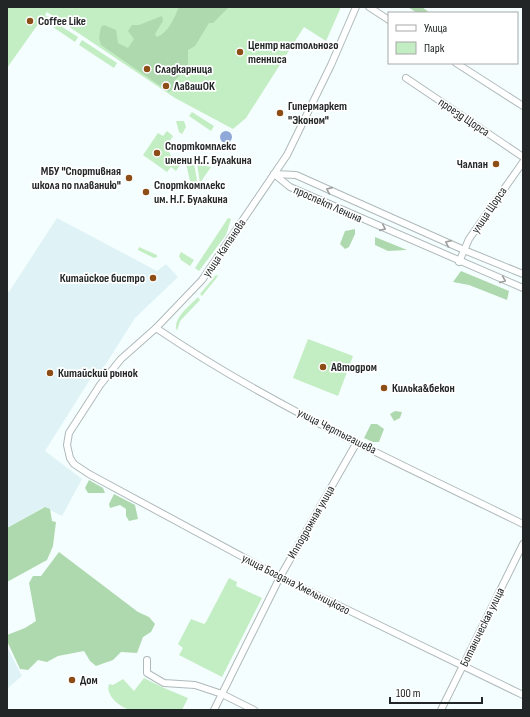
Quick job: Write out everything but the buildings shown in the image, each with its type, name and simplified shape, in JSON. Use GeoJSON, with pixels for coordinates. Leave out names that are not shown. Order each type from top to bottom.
{"type":"FeatureCollection","features":[{"type":"Feature","properties":{"kind":"street","name":"улица Катанова"},"geometry":{"type":"LineString","coordinates":[[74,464],[70,458],[67,445],[69,432],[100,385],[121,359],[156,328],[202,280],[274,174],[299,132],[356,7]]}},
{"type":"Feature","properties":{"kind":"street"},"geometry":{"type":"LineString","coordinates":[[369,7],[388,19]]}},
{"type":"Feature","properties":{"kind":"street"},"geometry":{"type":"LineString","coordinates":[[458,64],[523,106]]}},
{"type":"Feature","properties":{"kind":"street","name":"проезд Щорса"},"geometry":{"type":"LineString","coordinates":[[406,78],[523,157]]}},
{"type":"Feature","properties":{"kind":"street","name":"улица Щорса"},"geometry":{"type":"LineString","coordinates":[[459,262],[469,239],[523,162]]}},
{"type":"Feature","properties":{"kind":"street","name":"проспект Ленина"},"geometry":{"type":"LineString","coordinates":[[274,174],[296,175],[464,250],[523,274]]}},
{"type":"Feature","properties":{"kind":"street","name":"проспект Ленина"},"geometry":{"type":"LineString","coordinates":[[274,174],[290,187],[459,262],[523,288]]}},
{"type":"Feature","properties":{"kind":"street","name":"улица Чертыгашева"},"geometry":{"type":"LineString","coordinates":[[156,328],[187,349],[234,376],[357,442],[523,524]]}},
{"type":"Feature","properties":{"kind":"street","name":"Ипподромная улица"},"geometry":{"type":"LineString","coordinates":[[214,710],[280,577],[357,442]]}},
{"type":"Feature","properties":{"kind":"street","name":"улица Богдана Хмельницкого"},"geometry":{"type":"LineString","coordinates":[[74,464],[94,477],[280,577],[523,695]]}},
{"type":"Feature","properties":{"kind":"street","name":"Ботаническая улица"},"geometry":{"type":"LineString","coordinates":[[441,710],[523,544]]}},
{"type":"Feature","properties":{"kind":"street"},"geometry":{"type":"LineString","coordinates":[[147,660],[147,673],[164,682],[195,685],[222,694],[254,710]]}},
{"type":"Feature","properties":{"kind":"shaded area","name":"Китайский рынок"},"geometry":{"type":"Polygon","coordinates":[[[57,218],[157,271],[166,264],[178,277],[135,318],[102,370],[96,370],[45,451],[82,479],[62,516],[44,507],[7,528],[7,290],[9,292],[57,218]]]}},
{"type":"Feature","properties":{"kind":"shaded area"},"geometry":{"type":"Polygon","coordinates":[[[7,647],[22,676],[7,689],[7,647]]]}},
{"type":"Feature","properties":{"kind":"green space"},"geometry":{"type":"Polygon","coordinates":[[[7,7],[341,7],[326,41],[304,27],[246,118],[233,129],[175,98],[47,12],[45,15],[52,20],[49,25],[41,20],[7,68],[7,7]]]}},
{"type":"Feature","properties":{"kind":"green space"},"geometry":{"type":"Polygon","coordinates":[[[179,7],[229,7],[213,23],[209,23],[195,46],[188,50],[188,67],[175,80],[174,87],[169,92],[101,45],[99,38],[101,27],[104,25],[116,30],[118,43],[128,48],[134,39],[128,31],[132,25],[139,25],[162,16],[163,21],[155,34],[157,37],[168,28],[179,7]]]}},
{"type":"Feature","properties":{"kind":"green space"},"geometry":{"type":"Polygon","coordinates":[[[408,7],[422,7],[429,12],[416,12],[408,7]]]}},
{"type":"Feature","properties":{"kind":"green space"},"geometry":{"type":"Polygon","coordinates":[[[56,23],[78,37],[75,42],[53,27],[56,23]]]}},
{"type":"Feature","properties":{"kind":"green space"},"geometry":{"type":"Polygon","coordinates":[[[82,40],[117,63],[114,68],[79,45],[82,40]]]}},
{"type":"Feature","properties":{"kind":"green space"},"geometry":{"type":"Polygon","coordinates":[[[192,112],[214,126],[211,131],[189,116],[192,112]]]}},
{"type":"Feature","properties":{"kind":"green space"},"geometry":{"type":"Polygon","coordinates":[[[176,121],[184,121],[186,127],[182,134],[179,132],[176,121]]]}},
{"type":"Feature","properties":{"kind":"green space","name":"Спорткомплекс имени Н.Г. Булакина"},"geometry":{"type":"Polygon","coordinates":[[[167,131],[173,136],[169,144],[169,152],[173,159],[180,165],[176,171],[171,167],[167,172],[143,155],[158,133],[163,136],[167,131]]]}},
{"type":"Feature","properties":{"kind":"green space"},"geometry":{"type":"Polygon","coordinates":[[[189,160],[194,163],[198,186],[190,181],[186,164],[189,160]]]}},
{"type":"Feature","properties":{"kind":"green space"},"geometry":{"type":"Polygon","coordinates":[[[197,164],[211,167],[200,183],[197,164]]]}},
{"type":"Feature","properties":{"kind":"green space"},"geometry":{"type":"Polygon","coordinates":[[[228,218],[231,219],[226,235],[199,271],[195,268],[228,218]]]}},
{"type":"Feature","properties":{"kind":"green space"},"geometry":{"type":"Polygon","coordinates":[[[355,229],[355,234],[349,247],[345,249],[340,244],[345,231],[355,229]]]}},
{"type":"Feature","properties":{"kind":"green space"},"geometry":{"type":"Polygon","coordinates":[[[375,237],[407,250],[388,251],[375,245],[375,237]]]}},
{"type":"Feature","properties":{"kind":"green space"},"geometry":{"type":"Polygon","coordinates":[[[139,247],[157,255],[157,257],[154,258],[138,250],[139,247]]]}},
{"type":"Feature","properties":{"kind":"green space"},"geometry":{"type":"Polygon","coordinates":[[[181,252],[194,260],[190,266],[181,260],[179,256],[181,252]]]}},
{"type":"Feature","properties":{"kind":"green space"},"geometry":{"type":"Polygon","coordinates":[[[461,271],[509,291],[507,300],[469,285],[453,282],[461,271]]]}},
{"type":"Feature","properties":{"kind":"green space"},"geometry":{"type":"Polygon","coordinates":[[[216,275],[218,276],[202,296],[200,294],[216,275]]]}},
{"type":"Feature","properties":{"kind":"green space"},"geometry":{"type":"Polygon","coordinates":[[[198,297],[200,300],[180,321],[177,331],[176,326],[179,317],[198,297]]]}},
{"type":"Feature","properties":{"kind":"green space","name":"Автодром"},"geometry":{"type":"Polygon","coordinates":[[[308,339],[353,356],[338,396],[293,378],[308,339]]]}},
{"type":"Feature","properties":{"kind":"green space"},"geometry":{"type":"Polygon","coordinates":[[[395,411],[402,412],[400,418],[394,421],[390,414],[395,411]]]}},
{"type":"Feature","properties":{"kind":"green space"},"geometry":{"type":"Polygon","coordinates":[[[371,424],[377,424],[384,429],[379,442],[373,442],[364,438],[371,424]]]}},
{"type":"Feature","properties":{"kind":"green space"},"geometry":{"type":"Polygon","coordinates":[[[89,480],[103,488],[105,493],[88,493],[85,488],[89,480]]]}},
{"type":"Feature","properties":{"kind":"green space"},"geometry":{"type":"Polygon","coordinates":[[[114,494],[135,505],[138,519],[129,521],[126,516],[126,509],[120,505],[110,508],[109,504],[114,494]]]}},
{"type":"Feature","properties":{"kind":"green space"},"geometry":{"type":"Polygon","coordinates":[[[45,507],[50,509],[52,521],[56,522],[53,546],[47,560],[7,582],[7,528],[45,507]]]}},
{"type":"Feature","properties":{"kind":"green space"},"geometry":{"type":"Polygon","coordinates":[[[59,552],[138,612],[149,617],[155,624],[151,632],[143,637],[137,653],[121,652],[113,660],[96,666],[90,661],[84,651],[58,656],[47,662],[38,660],[28,670],[20,669],[7,641],[7,635],[25,628],[36,621],[29,583],[33,576],[41,576],[59,552]]]}},
{"type":"Feature","properties":{"kind":"green space"},"geometry":{"type":"Polygon","coordinates":[[[229,578],[237,582],[236,586],[262,598],[222,677],[179,655],[183,648],[178,644],[191,619],[204,624],[206,622],[229,578]]]}},
{"type":"Feature","properties":{"kind":"green space"},"geometry":{"type":"Polygon","coordinates":[[[144,678],[188,698],[182,710],[131,710],[123,707],[115,701],[109,693],[109,684],[113,685],[123,679],[134,691],[144,678]]]}},
{"type":"Feature","properties":{"kind":"water"},"geometry":{"type":"Polygon","coordinates":[[[226,131],[230,133],[232,137],[230,141],[226,143],[222,141],[220,137],[222,133],[226,131]]]}},
{"type":"Feature","properties":{"kind":"place","name":"Coffee Like"},"geometry":{"type":"Point","coordinates":[30,21]}},
{"type":"Feature","properties":{"kind":"place","name":"Центр настольного тенниса"},"geometry":{"type":"Point","coordinates":[240,52]}},
{"type":"Feature","properties":{"kind":"place","name":"Сладкарница"},"geometry":{"type":"Point","coordinates":[147,69]}},
{"type":"Feature","properties":{"kind":"place","name":"ЛавашOK"},"geometry":{"type":"Point","coordinates":[166,86]}},
{"type":"Feature","properties":{"kind":"place","name":"Гипермаркет \"Эконом\""},"geometry":{"type":"Point","coordinates":[280,113]}},
{"type":"Feature","properties":{"kind":"place","name":"Спорткомплекс имени Н.Г. Булакина"},"geometry":{"type":"Point","coordinates":[157,153]}},
{"type":"Feature","properties":{"kind":"place","name":"Чалпан"},"geometry":{"type":"Point","coordinates":[496,164]}},
{"type":"Feature","properties":{"kind":"place","name":"МБУ \"Спортивная школа по плаванию\""},"geometry":{"type":"Point","coordinates":[129,178]}},
{"type":"Feature","properties":{"kind":"place","name":"Спорткомплекс им. Н.Г. Булакина"},"geometry":{"type":"Point","coordinates":[146,192]}},
{"type":"Feature","properties":{"kind":"place","name":"Китайское бистро"},"geometry":{"type":"Point","coordinates":[153,278]}},
{"type":"Feature","properties":{"kind":"place","name":"Автодром"},"geometry":{"type":"Point","coordinates":[323,367]}},
{"type":"Feature","properties":{"kind":"place","name":"Китайский рынок"},"geometry":{"type":"Point","coordinates":[50,373]}},
{"type":"Feature","properties":{"kind":"place","name":"Килька&бекон"},"geometry":{"type":"Point","coordinates":[384,388]}},
{"type":"Feature","properties":{"kind":"place","name":"Дом"},"geometry":{"type":"Point","coordinates":[72,680]}}]}
